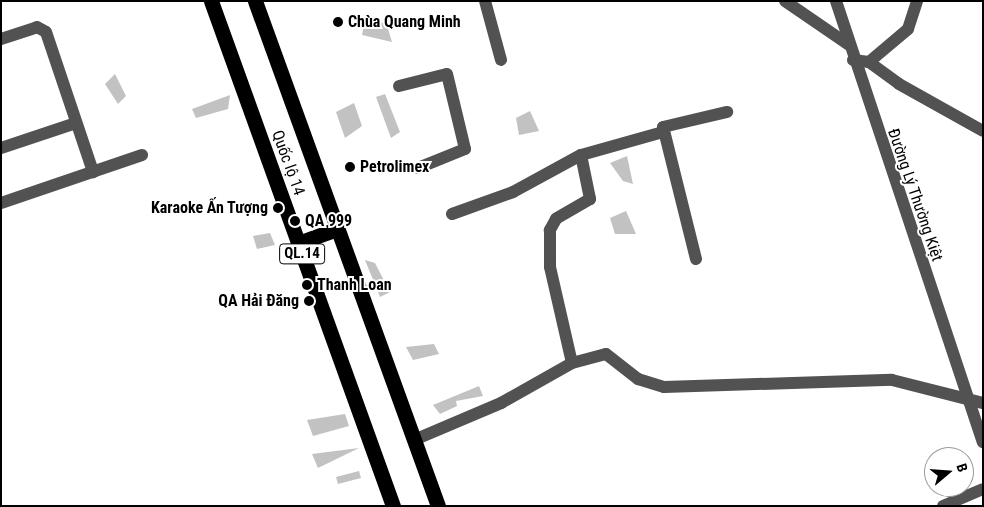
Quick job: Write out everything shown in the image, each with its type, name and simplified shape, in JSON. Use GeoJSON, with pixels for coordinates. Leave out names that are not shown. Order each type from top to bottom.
{"type":"FeatureCollection","features":[{"type":"Feature","properties":{"kind":"highway","name":"Quốc lộ 14"},"geometry":{"type":"LineString","coordinates":[[211,1],[394,506]]}},
{"type":"Feature","properties":{"kind":"highway","name":"Quốc lộ 14"},"geometry":{"type":"LineString","coordinates":[[255,1],[438,506]]}},
{"type":"Feature","properties":{"kind":"highway"},"geometry":{"type":"LineString","coordinates":[[298,243],[338,229]]}},
{"type":"Feature","properties":{"kind":"street"},"geometry":{"type":"LineString","coordinates":[[485,1],[501,60]]}},
{"type":"Feature","properties":{"kind":"street"},"geometry":{"type":"LineString","coordinates":[[784,1],[849,45]]}},
{"type":"Feature","properties":{"kind":"street","name":"Đường Lý Thường Kiệt"},"geometry":{"type":"LineString","coordinates":[[836,1],[853,60],[966,398],[983,442]]}},
{"type":"Feature","properties":{"kind":"street"},"geometry":{"type":"LineString","coordinates":[[870,62],[908,28],[917,1]]}},
{"type":"Feature","properties":{"kind":"street"},"geometry":{"type":"LineString","coordinates":[[1,39],[37,27],[46,32],[93,172]]}},
{"type":"Feature","properties":{"kind":"street"},"geometry":{"type":"LineString","coordinates":[[853,60],[870,62],[899,84],[983,131]]}},
{"type":"Feature","properties":{"kind":"street"},"geometry":{"type":"LineString","coordinates":[[399,86],[447,74],[465,149],[418,168]]}},
{"type":"Feature","properties":{"kind":"street"},"geometry":{"type":"LineString","coordinates":[[696,259],[663,132],[665,125],[727,112]]}},
{"type":"Feature","properties":{"kind":"street"},"geometry":{"type":"LineString","coordinates":[[2,143],[76,123]]}},
{"type":"Feature","properties":{"kind":"street"},"geometry":{"type":"LineString","coordinates":[[452,214],[513,192],[581,155],[663,132]]}},
{"type":"Feature","properties":{"kind":"street"},"geometry":{"type":"LineString","coordinates":[[572,363],[548,241],[556,218],[590,199],[581,155]]}},
{"type":"Feature","properties":{"kind":"street"},"geometry":{"type":"LineString","coordinates":[[1,203],[142,156]]}},
{"type":"Feature","properties":{"kind":"street"},"geometry":{"type":"LineString","coordinates":[[414,440],[501,403],[572,363],[606,354],[638,378],[664,387],[892,380],[983,403]]}},
{"type":"Feature","properties":{"kind":"street"},"geometry":{"type":"LineString","coordinates":[[943,506],[983,489]]}},
{"type":"Feature","properties":{"kind":"building"},"geometry":{"type":"Polygon","coordinates":[[[386,22],[392,42],[362,35],[364,25],[386,22]]]}},
{"type":"Feature","properties":{"kind":"building"},"geometry":{"type":"Polygon","coordinates":[[[115,74],[126,96],[118,104],[105,84],[115,74]]]}},
{"type":"Feature","properties":{"kind":"building"},"geometry":{"type":"Polygon","coordinates":[[[385,94],[400,132],[391,138],[376,97],[385,94]]]}},
{"type":"Feature","properties":{"kind":"building"},"geometry":{"type":"Polygon","coordinates":[[[230,95],[228,109],[196,118],[192,109],[230,95]]]}},
{"type":"Feature","properties":{"kind":"building"},"geometry":{"type":"Polygon","coordinates":[[[354,103],[362,126],[345,138],[336,112],[354,103]]]}},
{"type":"Feature","properties":{"kind":"building"},"geometry":{"type":"Polygon","coordinates":[[[530,111],[539,131],[519,135],[516,118],[530,111]]]}},
{"type":"Feature","properties":{"kind":"building"},"geometry":{"type":"Polygon","coordinates":[[[627,156],[633,184],[623,181],[610,163],[627,156]]]}},
{"type":"Feature","properties":{"kind":"building"},"geometry":{"type":"Polygon","coordinates":[[[626,211],[636,234],[615,234],[610,218],[626,211]]]}},
{"type":"Feature","properties":{"kind":"building"},"geometry":{"type":"Polygon","coordinates":[[[270,233],[275,245],[257,249],[253,236],[270,233]]]}},
{"type":"Feature","properties":{"kind":"building"},"geometry":{"type":"Polygon","coordinates":[[[365,260],[375,263],[390,292],[380,297],[365,260]]]}},
{"type":"Feature","properties":{"kind":"building"},"geometry":{"type":"Polygon","coordinates":[[[434,344],[439,354],[413,360],[406,347],[434,344]]]}},
{"type":"Feature","properties":{"kind":"building"},"geometry":{"type":"Polygon","coordinates":[[[479,386],[483,396],[456,401],[457,406],[440,414],[433,405],[479,386]]]}},
{"type":"Feature","properties":{"kind":"building"},"geometry":{"type":"Polygon","coordinates":[[[345,414],[349,426],[313,436],[307,420],[345,414]]]}},
{"type":"Feature","properties":{"kind":"building"},"geometry":{"type":"Polygon","coordinates":[[[359,448],[318,468],[312,454],[359,448]]]}},
{"type":"Feature","properties":{"kind":"building"},"geometry":{"type":"Polygon","coordinates":[[[359,471],[361,478],[338,484],[336,477],[359,471]]]}},
{"type":"Feature","properties":{"kind":"place","name":"Chùa Quang Minh"},"geometry":{"type":"Point","coordinates":[338,22]}},
{"type":"Feature","properties":{"kind":"place","name":"Petrolimex"},"geometry":{"type":"Point","coordinates":[350,167]}},
{"type":"Feature","properties":{"kind":"place","name":"Karaoke Ấn Tượng"},"geometry":{"type":"Point","coordinates":[278,208]}},
{"type":"Feature","properties":{"kind":"place","name":"QA 999"},"geometry":{"type":"Point","coordinates":[295,221]}},
{"type":"Feature","properties":{"kind":"place","name":"Thanh Loan"},"geometry":{"type":"Point","coordinates":[307,285]}},
{"type":"Feature","properties":{"kind":"place","name":"QA Hải Đăng"},"geometry":{"type":"Point","coordinates":[309,301]}}]}
